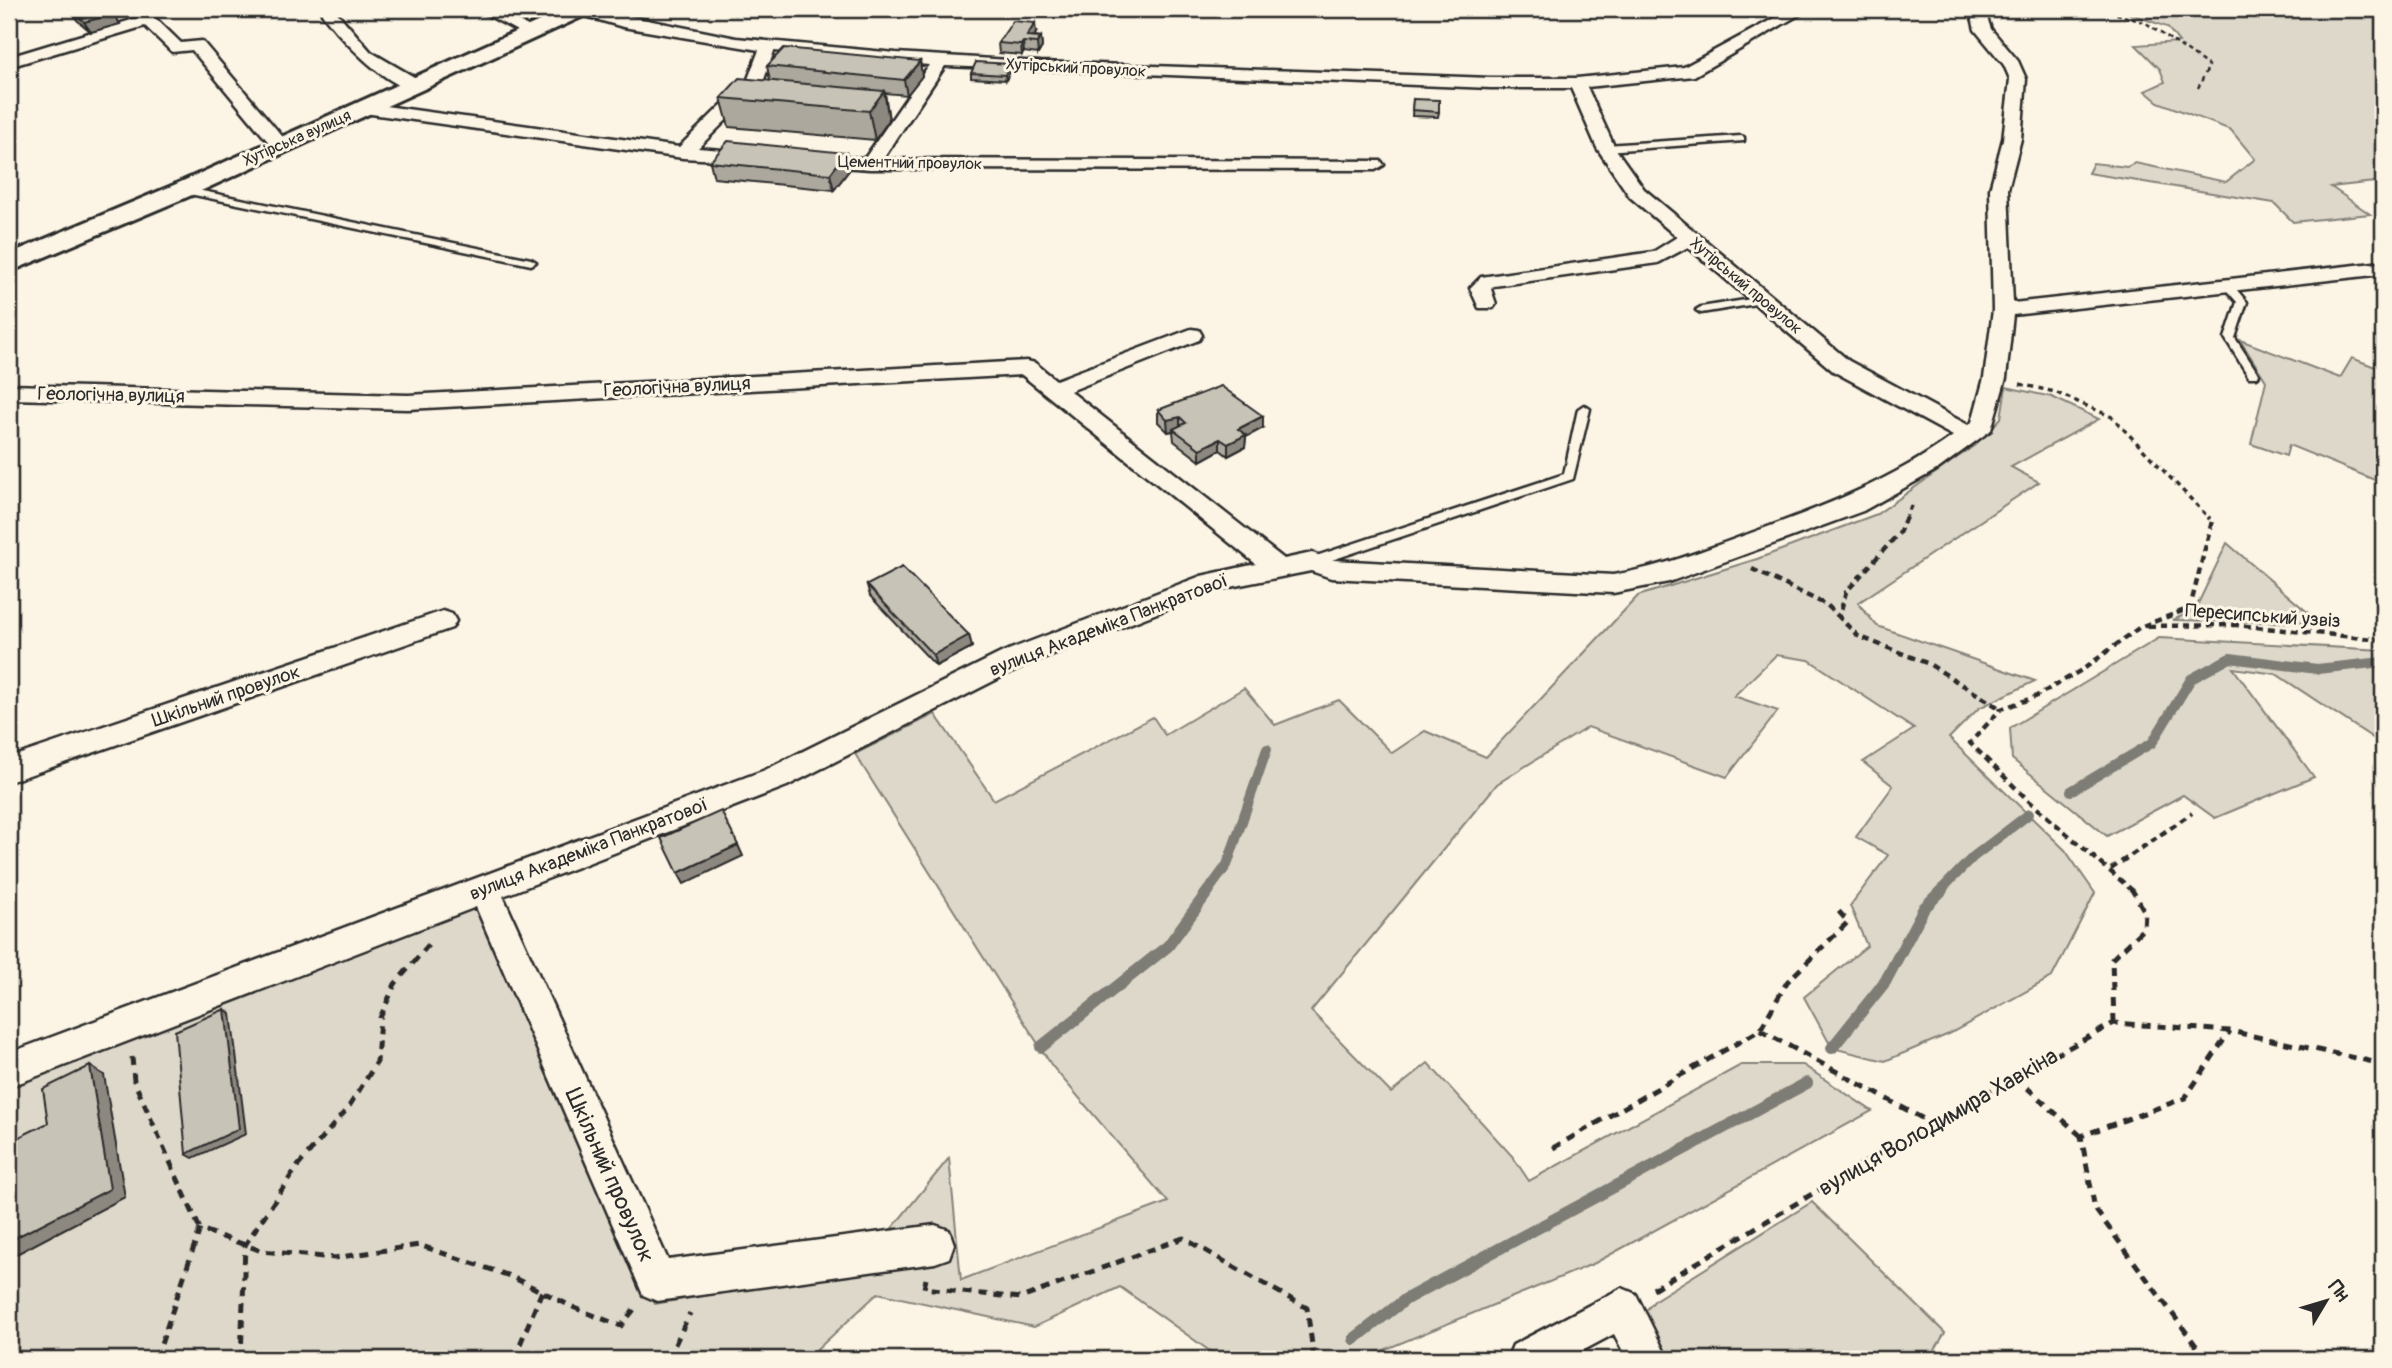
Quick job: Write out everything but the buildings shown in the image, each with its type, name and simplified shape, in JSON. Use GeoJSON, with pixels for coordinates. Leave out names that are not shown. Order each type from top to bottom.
{"type":"FeatureCollection","features":[{"type":"Feature","properties":{"kind":"main road","name":"Хутірська вулиця"},"geometry":{"type":"LineString","coordinates":[[9,264],[183,190],[581,9]]}},
{"type":"Feature","properties":{"kind":"street"},"geometry":{"type":"LineString","coordinates":[[326,9],[365,55],[415,85]]}},
{"type":"Feature","properties":{"kind":"street"},"geometry":{"type":"LineString","coordinates":[[484,9],[531,32]]}},
{"type":"Feature","properties":{"kind":"street","name":"Хутірський провулок"},"geometry":{"type":"LineString","coordinates":[[581,9],[623,22],[768,46],[940,61],[1280,77],[1577,83],[1688,72],[1802,9]]}},
{"type":"Feature","properties":{"kind":"street","name":"вулиця Академіка Панкратової"},"geometry":{"type":"LineString","coordinates":[[9,1070],[776,778],[1013,659],[1210,582],[1276,566],[1312,562],[1331,569],[1613,584],[1661,576],[1854,505],[1930,464],[1983,425],[1995,378],[2003,310],[1999,190],[2012,139],[2018,79],[2012,64],[1983,30],[1977,9]]}},
{"type":"Feature","properties":{"kind":"street"},"geometry":{"type":"LineString","coordinates":[[9,62],[143,14],[178,49],[196,44],[281,146]]}},
{"type":"Feature","properties":{"kind":"street"},"geometry":{"type":"LineString","coordinates":[[683,153],[756,81],[768,46]]}},
{"type":"Feature","properties":{"kind":"street"},"geometry":{"type":"LineString","coordinates":[[870,164],[940,61]]}},
{"type":"Feature","properties":{"kind":"street","name":"Хутірський провулок"},"geometry":{"type":"LineString","coordinates":[[1577,83],[1606,148],[1637,193],[1841,366],[1969,435]]}},
{"type":"Feature","properties":{"kind":"street","name":"Цементний провулок"},"geometry":{"type":"LineString","coordinates":[[364,108],[683,153],[870,164],[1376,164]]}},
{"type":"Feature","properties":{"kind":"street"},"geometry":{"type":"LineString","coordinates":[[1486,304],[1480,288],[1488,281],[1657,257],[1689,238]]}},
{"type":"Feature","properties":{"kind":"street"},"geometry":{"type":"LineString","coordinates":[[2003,310],[2383,268]]}},
{"type":"Feature","properties":{"kind":"street"},"geometry":{"type":"LineString","coordinates":[[1054,389],[1191,335]]}},
{"type":"Feature","properties":{"kind":"street","name":"Геологічна вулиця"},"geometry":{"type":"LineString","coordinates":[[9,392],[408,402],[1027,368],[1276,566]]}},
{"type":"Feature","properties":{"kind":"street","name":"Шкільний провулок"},"geometry":{"type":"LineString","coordinates":[[9,770],[443,621]]}},
{"type":"Feature","properties":{"kind":"street","name":"Шкільний провулок"},"geometry":{"type":"LineString","coordinates":[[484,889],[657,1281],[935,1244]]}},
{"type":"Feature","properties":{"kind":"street"},"geometry":{"type":"LineString","coordinates":[[1527,1359],[1622,1308],[1648,1359]]}},
{"type":"Feature","properties":{"kind":"lane"},"geometry":{"type":"LineString","coordinates":[[1606,148],[1741,139]]}},
{"type":"Feature","properties":{"kind":"lane"},"geometry":{"type":"LineString","coordinates":[[183,190],[531,262]]}},
{"type":"Feature","properties":{"kind":"lane"},"geometry":{"type":"LineString","coordinates":[[2226,284],[2242,302],[2230,338],[2253,375]]}},
{"type":"Feature","properties":{"kind":"lane"},"geometry":{"type":"LineString","coordinates":[[1701,310],[1764,300]]}},
{"type":"Feature","properties":{"kind":"lane"},"geometry":{"type":"LineString","coordinates":[[1312,562],[1569,476],[1584,409]]}},
{"type":"Feature","properties":{"kind":"path"},"geometry":{"type":"LineString","coordinates":[[2101,9],[2121,12],[2156,25],[2209,66],[2198,88]]}},
{"type":"Feature","properties":{"kind":"path"},"geometry":{"type":"LineString","coordinates":[[1995,378],[2055,392],[2112,417],[2212,521],[2190,608],[2140,627],[2085,667],[2045,691],[2001,709],[1970,743],[2029,801],[2111,869],[2138,897],[2145,912],[2144,928],[2112,959],[2114,1023],[2230,1031],[2383,1064]]}},
{"type":"Feature","properties":{"kind":"path"},"geometry":{"type":"LineString","coordinates":[[1839,617],[1846,592],[1899,533],[1930,464]]}},
{"type":"Feature","properties":{"kind":"path"},"geometry":{"type":"LineString","coordinates":[[1730,551],[1759,575],[1827,605],[1858,636],[1929,664],[2001,709]]}},
{"type":"Feature","properties":{"kind":"path","name":"Пересипський узвіз"},"geometry":{"type":"LineString","coordinates":[[2140,627],[2171,623],[2293,629],[2383,640]]}},
{"type":"Feature","properties":{"kind":"path"},"geometry":{"type":"LineString","coordinates":[[2111,869],[2192,813]]}},
{"type":"Feature","properties":{"kind":"path"},"geometry":{"type":"LineString","coordinates":[[241,1359],[245,1245],[297,1167],[348,1108],[377,1062],[380,1018],[395,984],[430,943],[438,907]]}},
{"type":"Feature","properties":{"kind":"path"},"geometry":{"type":"LineString","coordinates":[[1553,1148],[1760,1030],[1787,982],[1848,922],[1835,907]]}},
{"type":"Feature","properties":{"kind":"path","name":"вулиця Володимира Хавкіна"},"geometry":{"type":"LineString","coordinates":[[1622,1308],[1931,1123],[2114,1023]]}},
{"type":"Feature","properties":{"kind":"path"},"geometry":{"type":"LineString","coordinates":[[128,1024],[134,1081],[200,1229],[156,1359]]}},
{"type":"Feature","properties":{"kind":"path"},"geometry":{"type":"LineString","coordinates":[[1760,1030],[1931,1123]]}},
{"type":"Feature","properties":{"kind":"path"},"geometry":{"type":"LineString","coordinates":[[2081,1136],[2185,1098],[2230,1031]]}},
{"type":"Feature","properties":{"kind":"path"},"geometry":{"type":"LineString","coordinates":[[2015,1077],[2081,1136],[2095,1209],[2206,1359]]}},
{"type":"Feature","properties":{"kind":"path"},"geometry":{"type":"LineString","coordinates":[[200,1229],[262,1251],[334,1258],[419,1245],[510,1276],[621,1326],[657,1281]]}},
{"type":"Feature","properties":{"kind":"path"},"geometry":{"type":"LineString","coordinates":[[935,1244],[924,1288],[1021,1298],[1183,1238],[1307,1308],[1314,1359]]}},
{"type":"Feature","properties":{"kind":"path"},"geometry":{"type":"LineString","coordinates":[[668,1359],[708,1274]]}},
{"type":"Feature","properties":{"kind":"path"},"geometry":{"type":"LineString","coordinates":[[514,1359],[542,1291]]}},
{"type":"Feature","properties":{"kind":"shaded area"},"geometry":{"type":"Polygon","coordinates":[[[2117,9],[2383,9],[2383,181],[2331,187],[2370,214],[2293,222],[2274,203],[2088,173],[2093,163],[2127,167],[2135,163],[2226,182],[2255,159],[2231,130],[2158,102],[2145,91],[2165,82],[2160,69],[2136,45],[2179,42],[2167,27],[2117,9]]]}},
{"type":"Feature","properties":{"kind":"shaded area"},"geometry":{"type":"Polygon","coordinates":[[[2240,340],[2340,378],[2352,358],[2383,370],[2382,483],[2289,445],[2286,456],[2251,444],[2266,381],[2240,340]]]}},
{"type":"Feature","properties":{"kind":"shaded area"},"geometry":{"type":"Polygon","coordinates":[[[2006,387],[2052,397],[2099,419],[2011,467],[2039,482],[1858,603],[1877,626],[2035,681],[1979,708],[1949,738],[2065,850],[2095,893],[2052,977],[1949,1034],[1885,1061],[1832,1048],[1804,997],[1867,946],[1850,906],[1888,855],[1856,837],[1893,786],[1863,762],[1914,729],[1809,660],[1776,655],[1734,696],[1778,711],[1727,777],[1588,727],[1497,784],[1311,1011],[1391,1093],[1428,1063],[1513,1157],[1529,1181],[1741,1065],[1803,1065],[1872,1111],[1595,1263],[1362,1359],[1221,1359],[1120,1287],[1034,1327],[878,1293],[807,1359],[9,1359],[9,1086],[477,900],[655,1304],[876,1267],[889,1232],[949,1158],[961,1280],[1168,1202],[1052,1066],[855,754],[935,714],[994,800],[1153,717],[1165,735],[1244,688],[1275,725],[1339,700],[1392,753],[1425,731],[1486,757],[1638,596],[1757,559],[1877,514],[1975,445],[2001,418],[2006,387]]]}},
{"type":"Feature","properties":{"kind":"shaded area"},"geometry":{"type":"Polygon","coordinates":[[[2227,543],[2320,623],[2173,620],[2195,610],[2227,543]]]}},
{"type":"Feature","properties":{"kind":"shaded area"},"geometry":{"type":"Polygon","coordinates":[[[2159,638],[2383,650],[2383,741],[2373,738],[2276,674],[2233,668],[2314,777],[2215,818],[2183,795],[2107,836],[2012,759],[2010,728],[2159,638]]]}},
{"type":"Feature","properties":{"kind":"shaded area"},"geometry":{"type":"Polygon","coordinates":[[[1812,1202],[1945,1333],[1929,1359],[1670,1359],[1643,1314],[1655,1300],[1812,1202]]]}},
{"type":"Feature","properties":{"kind":"waterway"},"geometry":{"type":"LineString","coordinates":[[2071,791],[2152,743],[2191,679],[2230,658],[2317,669],[2383,662]]}},
{"type":"Feature","properties":{"kind":"waterway"},"geometry":{"type":"LineString","coordinates":[[1208,891],[1227,865],[1267,749]]}},
{"type":"Feature","properties":{"kind":"waterway"},"geometry":{"type":"LineString","coordinates":[[1940,891],[1973,857],[2029,814]]}},
{"type":"Feature","properties":{"kind":"waterway"},"geometry":{"type":"LineString","coordinates":[[1041,1047],[1168,946],[1209,890]]}},
{"type":"Feature","properties":{"kind":"waterway"},"geometry":{"type":"LineString","coordinates":[[1832,1048],[1885,982],[1924,908],[1942,890]]}},
{"type":"Feature","properties":{"kind":"waterway"},"geometry":{"type":"LineString","coordinates":[[1354,1339],[1406,1299],[1807,1083]]}}]}
